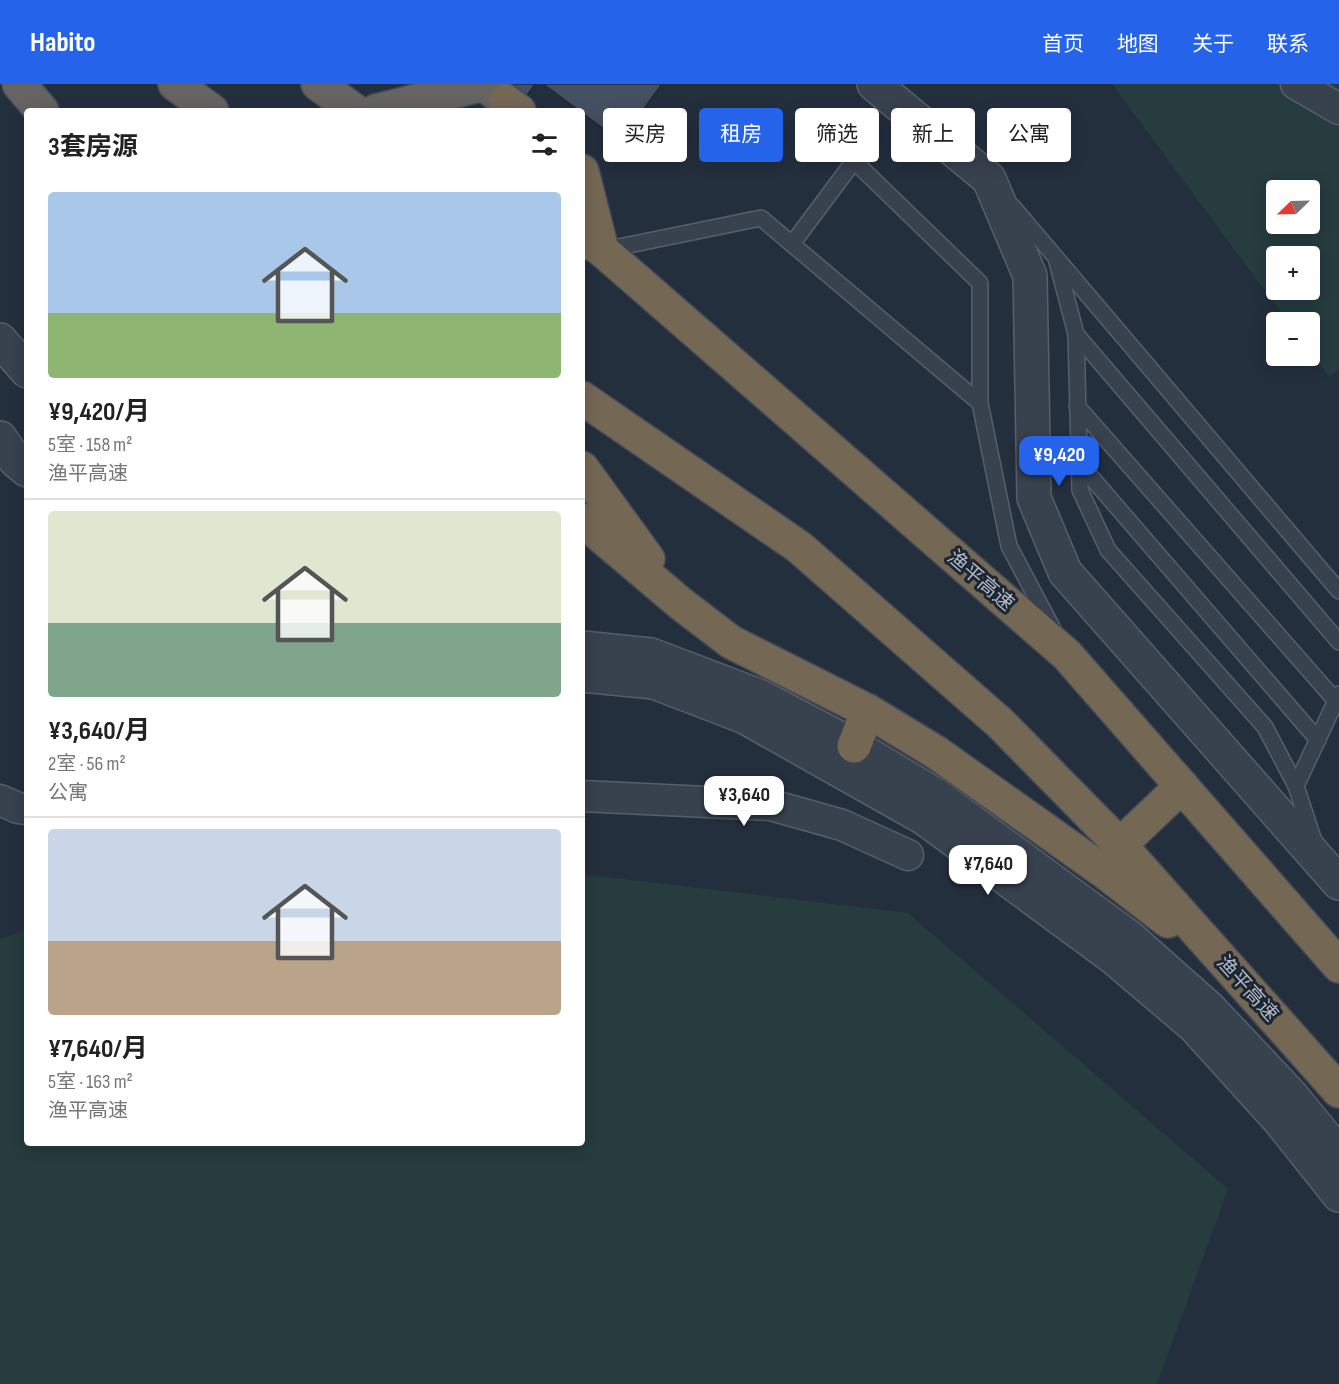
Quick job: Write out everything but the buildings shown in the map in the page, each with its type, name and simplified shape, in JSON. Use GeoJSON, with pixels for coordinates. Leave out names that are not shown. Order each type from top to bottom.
{"type":"FeatureCollection","features":[{"type":"Feature","properties":{"kind":"highway"},"geometry":{"type":"LineString","coordinates":[[20,84],[40,108]]}},
{"type":"Feature","properties":{"kind":"highway"},"geometry":{"type":"LineString","coordinates":[[175,84],[208,108]]}},
{"type":"Feature","properties":{"kind":"highway"},"geometry":{"type":"LineString","coordinates":[[318,84],[351,108]]}},
{"type":"Feature","properties":{"kind":"highway"},"geometry":{"type":"LineString","coordinates":[[388,108],[484,84],[501,108]]}},
{"type":"Feature","properties":{"kind":"highway"},"geometry":{"type":"LineString","coordinates":[[430,108],[470,104],[501,108]]}},
{"type":"Feature","properties":{"kind":"highway"},"geometry":{"type":"LineString","coordinates":[[585,228],[586,247]]}},
{"type":"Feature","properties":{"kind":"highway","name":"渔平高速"},"geometry":{"type":"LineString","coordinates":[[586,247],[1067,655],[1339,966]]}},
{"type":"Feature","properties":{"kind":"highway","name":"渔平高速"},"geometry":{"type":"LineString","coordinates":[[585,400],[799,547],[1000,723],[1120,845],[1339,1090]]}},
{"type":"Feature","properties":{"kind":"highway"},"geometry":{"type":"LineString","coordinates":[[585,472],[680,603]]}},
{"type":"Feature","properties":{"kind":"highway"},"geometry":{"type":"LineString","coordinates":[[585,523],[680,603],[731,642],[868,711],[937,753],[1106,873],[1236,973]]}},
{"type":"Feature","properties":{"kind":"highway"},"geometry":{"type":"LineString","coordinates":[[854,746],[868,711]]}},
{"type":"Feature","properties":{"kind":"highway"},"geometry":{"type":"LineString","coordinates":[[1120,845],[1182,786]]}},
{"type":"Feature","properties":{"kind":"street"},"geometry":{"type":"LineString","coordinates":[[874,84],[989,179],[1030,276],[1034,498],[1065,572],[1330,872]]}},
{"type":"Feature","properties":{"kind":"street"},"geometry":{"type":"LineString","coordinates":[[1296,84],[1339,109]]}},
{"type":"Feature","properties":{"kind":"street"},"geometry":{"type":"LineString","coordinates":[[0,340],[24,368]]}},
{"type":"Feature","properties":{"kind":"street"},"geometry":{"type":"LineString","coordinates":[[0,438],[16,461],[24,468]]}},
{"type":"Feature","properties":{"kind":"street"},"geometry":{"type":"LineString","coordinates":[[585,648],[651,655],[759,696],[854,746],[937,796],[1122,948],[1280,1121],[1339,1196]]}},
{"type":"Feature","properties":{"kind":"street"},"geometry":{"type":"LineString","coordinates":[[585,675],[654,682],[745,717],[840,768],[924,818],[1209,1008],[1291,1095],[1339,1154]]}},
{"type":"Feature","properties":{"kind":"street"},"geometry":{"type":"LineString","coordinates":[[585,796],[771,805],[842,825],[908,855]]}},
{"type":"Feature","properties":{"kind":"street"},"geometry":{"type":"LineString","coordinates":[[0,800],[24,809]]}},
{"type":"Feature","properties":{"kind":"lane"},"geometry":{"type":"LineString","coordinates":[[792,244],[854,161],[980,283],[980,403],[1009,546],[1067,655]]}},
{"type":"Feature","properties":{"kind":"lane"},"geometry":{"type":"LineString","coordinates":[[989,179],[1339,591]]}},
{"type":"Feature","properties":{"kind":"lane"},"geometry":{"type":"LineString","coordinates":[[586,247],[762,218],[980,403]]}},
{"type":"Feature","properties":{"kind":"lane"},"geometry":{"type":"LineString","coordinates":[[1056,258],[1076,334],[1080,490],[1108,550],[1265,728],[1296,786],[1330,872]]}},
{"type":"Feature","properties":{"kind":"lane"},"geometry":{"type":"LineString","coordinates":[[1076,334],[1339,642]]}},
{"type":"Feature","properties":{"kind":"lane"},"geometry":{"type":"LineString","coordinates":[[1077,406],[1337,698],[1296,786]]}},
{"type":"Feature","properties":{"kind":"lane"},"geometry":{"type":"LineString","coordinates":[[1079,463],[1318,740]]}},
{"type":"Feature","properties":{"kind":"green space"},"geometry":{"type":"Polygon","coordinates":[[[1112,84],[1339,84],[1339,369],[1329,377],[1320,365],[1320,312],[1281,312],[1272,300],[1320,300],[1320,246],[1266,246],[1266,292],[1112,84]]]}},
{"type":"Feature","properties":{"kind":"green space"},"geometry":{"type":"Polygon","coordinates":[[[585,874],[908,913],[1228,1189],[1157,1384],[0,1384],[0,939],[24,930],[24,1146],[585,1146],[585,874]]]}}]}
